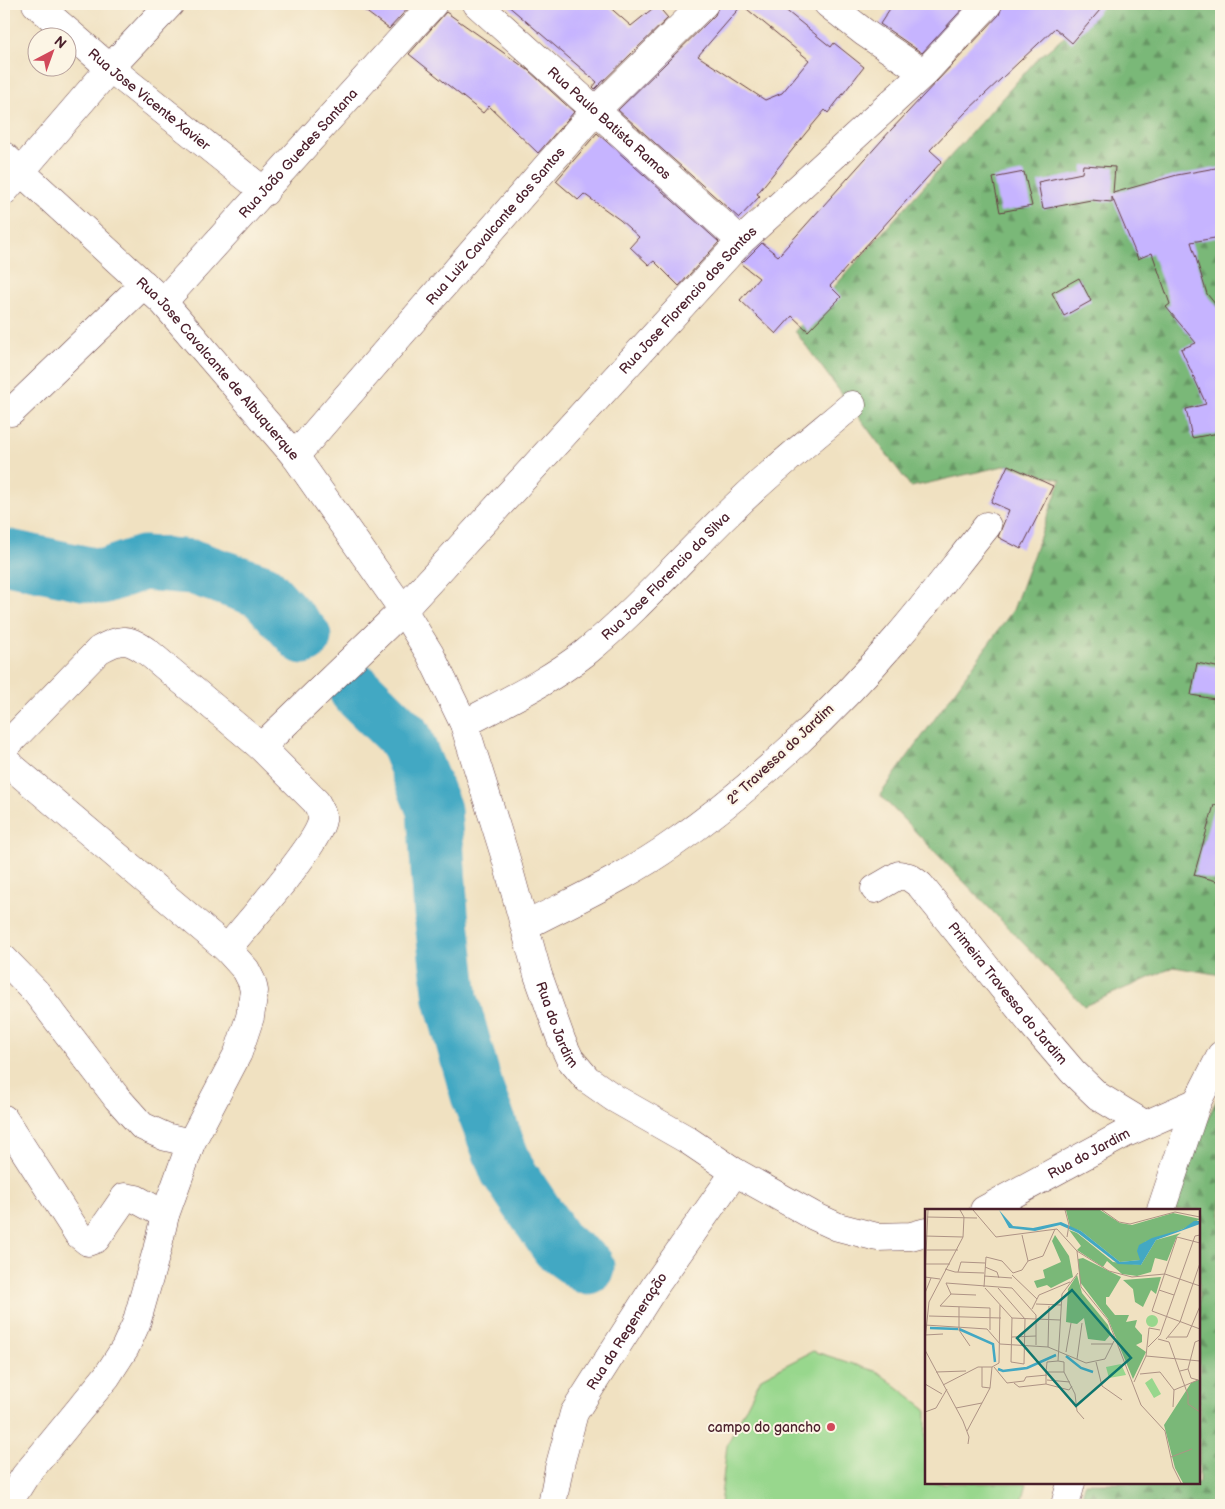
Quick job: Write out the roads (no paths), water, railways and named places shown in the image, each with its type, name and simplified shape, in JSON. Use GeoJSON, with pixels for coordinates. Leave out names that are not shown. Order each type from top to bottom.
{"type":"FeatureCollection","features":[{"type":"Feature","properties":{"kind":"street","name":"Rua Jose Vicente Xavier"},"geometry":{"type":"LineString","coordinates":[[36,4],[110,68],[264,192]]}},
{"type":"Feature","properties":{"kind":"street"},"geometry":{"type":"LineString","coordinates":[[9,173],[170,4]]}},
{"type":"Feature","properties":{"kind":"street","name":"Rua João Guedes Santana"},"geometry":{"type":"LineString","coordinates":[[11,412],[154,293],[264,192],[433,4]]}},
{"type":"Feature","properties":{"kind":"street","name":"Rua Paulo Batista Ramos"},"geometry":{"type":"LineString","coordinates":[[477,4],[741,241]]}},
{"type":"Feature","properties":{"kind":"street","name":"Rua Luiz Cavalcante dos Santos"},"geometry":{"type":"LineString","coordinates":[[295,456],[595,110],[704,4]]}},
{"type":"Feature","properties":{"kind":"street"},"geometry":{"type":"LineString","coordinates":[[828,4],[864,33],[924,73]]}},
{"type":"Feature","properties":{"kind":"street","name":"Rua Jose Florencio dos Santos"},"geometry":{"type":"LineString","coordinates":[[261,747],[403,610],[741,241],[924,73],[988,4]]}},
{"type":"Feature","properties":{"kind":"street","name":"Rua Jose Cavalcante de Albuquerque"},"geometry":{"type":"LineString","coordinates":[[9,173],[154,293],[295,456],[403,610]]}},
{"type":"Feature","properties":{"kind":"street","name":"Rua Jose Florencio da Silva"},"geometry":{"type":"LineString","coordinates":[[464,724],[550,678],[585,653],[646,600],[676,565],[741,501],[852,405]]}},
{"type":"Feature","properties":{"kind":"street","name":"2ª Travessa do Jardim"},"geometry":{"type":"LineString","coordinates":[[524,926],[613,880],[673,844],[724,806],[777,760],[896,639],[987,526]]}},
{"type":"Feature","properties":{"kind":"street","name":"Rua do Jardim"},"geometry":{"type":"LineString","coordinates":[[403,610],[430,654],[464,724],[538,975],[570,1059],[587,1079],[614,1098],[686,1139],[736,1172],[814,1216],[838,1227],[877,1237],[911,1236],[925,1232]]}},
{"type":"Feature","properties":{"kind":"street"},"geometry":{"type":"LineString","coordinates":[[4,748],[99,650],[119,640],[134,643],[149,653],[261,747],[316,802],[322,812],[322,820],[307,849],[227,949]]}},
{"type":"Feature","properties":{"kind":"street"},"geometry":{"type":"LineString","coordinates":[[4,760],[227,949],[246,970],[254,991],[250,1017],[238,1053],[191,1143],[165,1215],[136,1324],[125,1348],[108,1376],[25,1476],[7,1505]]}},
{"type":"Feature","properties":{"kind":"street","name":"Primeira Travessa do Jardim"},"geometry":{"type":"LineString","coordinates":[[875,890],[899,875],[909,877],[920,885],[1073,1072],[1098,1096],[1144,1124]]}},
{"type":"Feature","properties":{"kind":"street"},"geometry":{"type":"LineString","coordinates":[[4,959],[36,992],[117,1098],[142,1126],[166,1137],[191,1143]]}},
{"type":"Feature","properties":{"kind":"street"},"geometry":{"type":"LineString","coordinates":[[1161,1209],[1197,1102],[1221,1055]]}},
{"type":"Feature","properties":{"kind":"street","name":"Rua do Jardim"},"geometry":{"type":"LineString","coordinates":[[986,1209],[1144,1124],[1197,1102]]}},
{"type":"Feature","properties":{"kind":"street"},"geometry":{"type":"LineString","coordinates":[[4,1118],[78,1234],[88,1242],[96,1239],[125,1197],[136,1199],[165,1215]]}},
{"type":"Feature","properties":{"kind":"street","name":"Rua da Regeneração"},"geometry":{"type":"LineString","coordinates":[[552,1505],[559,1468],[574,1413],[655,1286],[736,1172]]}},
{"type":"Feature","properties":{"kind":"street"},"geometry":{"type":"LineString","coordinates":[[1065,1505],[1071,1484]]}},
{"type":"Feature","properties":{"kind":"waterway"},"geometry":{"type":"LineString","coordinates":[[4,556],[102,577],[143,563],[192,567],[262,591],[304,637]]}},
{"type":"Feature","properties":{"kind":"waterway"},"geometry":{"type":"LineString","coordinates":[[356,690],[405,738],[434,810],[441,913],[451,999],[478,1095],[507,1170],[558,1246],[587,1267]]}},
{"type":"Feature","properties":{"kind":"place","name":"campo do gancho"},"geometry":{"type":"Point","coordinates":[831,1427]}}]}
